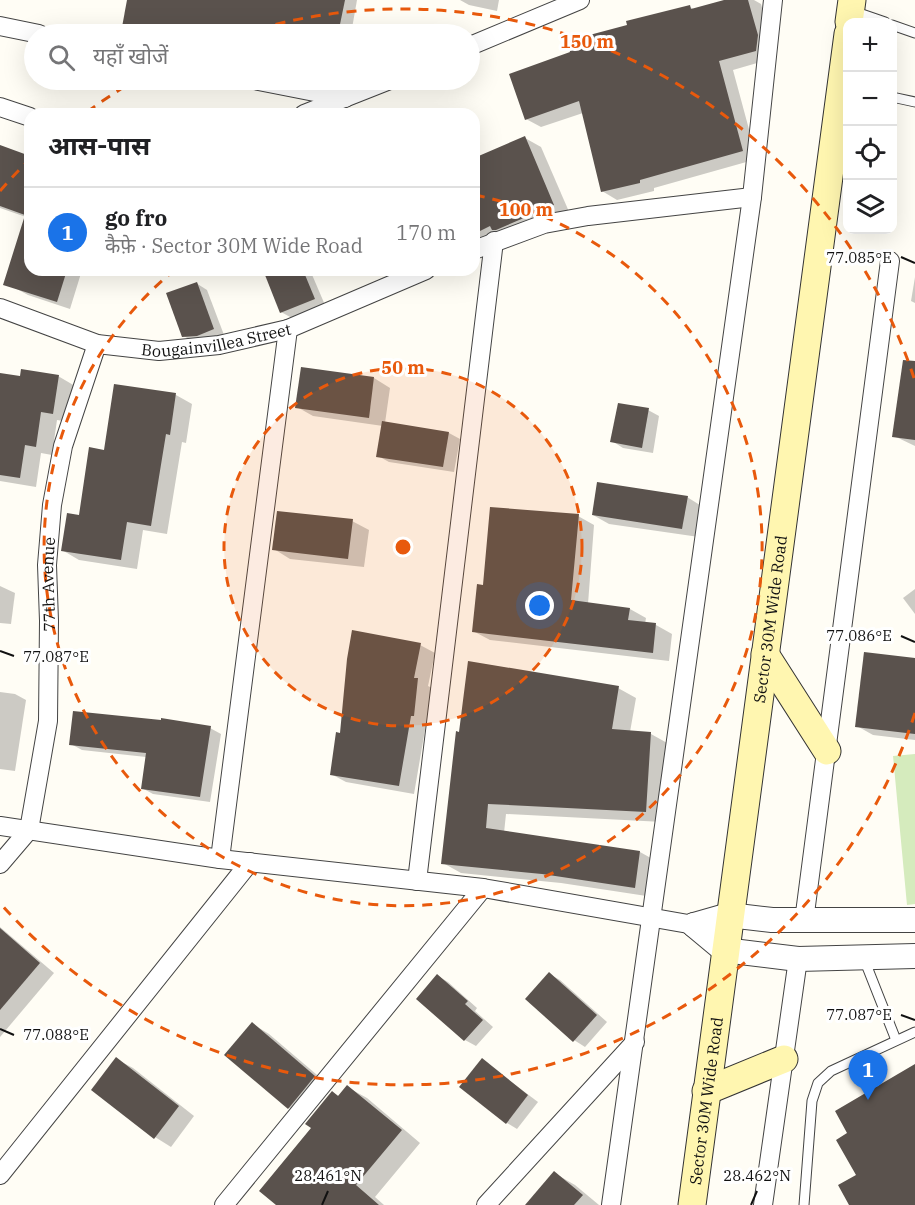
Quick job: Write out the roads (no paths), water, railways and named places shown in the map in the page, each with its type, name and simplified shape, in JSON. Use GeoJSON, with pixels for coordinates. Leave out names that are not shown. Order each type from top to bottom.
{"type":"FeatureCollection","features":[{"type":"Feature","properties":{"kind":"main road","name":"Sector 30M Wide Road"},"geometry":{"type":"LineString","coordinates":[[845,72],[850,17]]}},
{"type":"Feature","properties":{"kind":"main road","name":"Sector 30M Wide Road"},"geometry":{"type":"LineString","coordinates":[[692,1205],[724,950],[843,93]]}},
{"type":"Feature","properties":{"kind":"main road"},"geometry":{"type":"LineString","coordinates":[[765,654],[827,751]]}},
{"type":"Feature","properties":{"kind":"main road"},"geometry":{"type":"LineString","coordinates":[[706,1091],[784,1059]]}},
{"type":"Feature","properties":{"kind":"street"},"geometry":{"type":"LineString","coordinates":[[480,42],[580,0]]}},
{"type":"Feature","properties":{"kind":"street"},"geometry":{"type":"LineString","coordinates":[[611,1205],[752,197],[773,0]]}},
{"type":"Feature","properties":{"kind":"street"},"geometry":{"type":"LineString","coordinates":[[0,26],[24,31]]}},
{"type":"Feature","properties":{"kind":"street"},"geometry":{"type":"LineString","coordinates":[[305,90],[345,98]]}},
{"type":"Feature","properties":{"kind":"street"},"geometry":{"type":"LineString","coordinates":[[319,108],[365,90]]}},
{"type":"Feature","properties":{"kind":"street"},"geometry":{"type":"LineString","coordinates":[[0,106],[24,115]]}},
{"type":"Feature","properties":{"kind":"street"},"geometry":{"type":"LineString","coordinates":[[480,247],[544,224],[588,216],[752,197]]}},
{"type":"Feature","properties":{"kind":"street"},"geometry":{"type":"LineString","coordinates":[[417,881],[494,241]]}},
{"type":"Feature","properties":{"kind":"street"},"geometry":{"type":"LineString","coordinates":[[804,921],[890,261]]}},
{"type":"Feature","properties":{"kind":"street","name":"Bougainvillea Street"},"geometry":{"type":"LineString","coordinates":[[0,308],[97,344],[159,351],[219,345],[288,329],[412,276]]}},
{"type":"Feature","properties":{"kind":"street"},"geometry":{"type":"LineString","coordinates":[[220,859],[288,329]]}},
{"type":"Feature","properties":{"kind":"street","name":"77th Avenue"},"geometry":{"type":"LineString","coordinates":[[29,830],[48,721],[47,565],[52,505],[63,446],[97,344]]}},
{"type":"Feature","properties":{"kind":"street"},"geometry":{"type":"LineString","coordinates":[[0,826],[220,859],[483,888],[694,925],[729,915],[804,921],[915,920]]}},
{"type":"Feature","properties":{"kind":"street"},"geometry":{"type":"LineString","coordinates":[[0,864],[29,830]]}},
{"type":"Feature","properties":{"kind":"street"},"geometry":{"type":"LineString","coordinates":[[0,1175],[250,862]]}},
{"type":"Feature","properties":{"kind":"street"},"geometry":{"type":"LineString","coordinates":[[226,1204],[483,888]]}},
{"type":"Feature","properties":{"kind":"street"},"geometry":{"type":"LineString","coordinates":[[694,925],[724,950],[798,959],[915,956]]}},
{"type":"Feature","properties":{"kind":"street"},"geometry":{"type":"LineString","coordinates":[[763,1205],[798,959]]}},
{"type":"Feature","properties":{"kind":"street"},"geometry":{"type":"LineString","coordinates":[[486,1205],[635,1042]]}},
{"type":"Feature","properties":{"kind":"lane"},"geometry":{"type":"LineString","coordinates":[[897,27],[915,33]]}},
{"type":"Feature","properties":{"kind":"lane"},"geometry":{"type":"LineString","coordinates":[[897,98],[915,102]]}},
{"type":"Feature","properties":{"kind":"lane"},"geometry":{"type":"LineString","coordinates":[[863,957],[896,1040]]}},
{"type":"Feature","properties":{"kind":"lane"},"geometry":{"type":"LineString","coordinates":[[804,1205],[812,1101],[818,1083],[831,1071],[915,1032]]}},
{"type":"Feature","properties":{"kind":"place","name":"go fro"},"geometry":{"type":"Point","coordinates":[868,1100]}}]}
